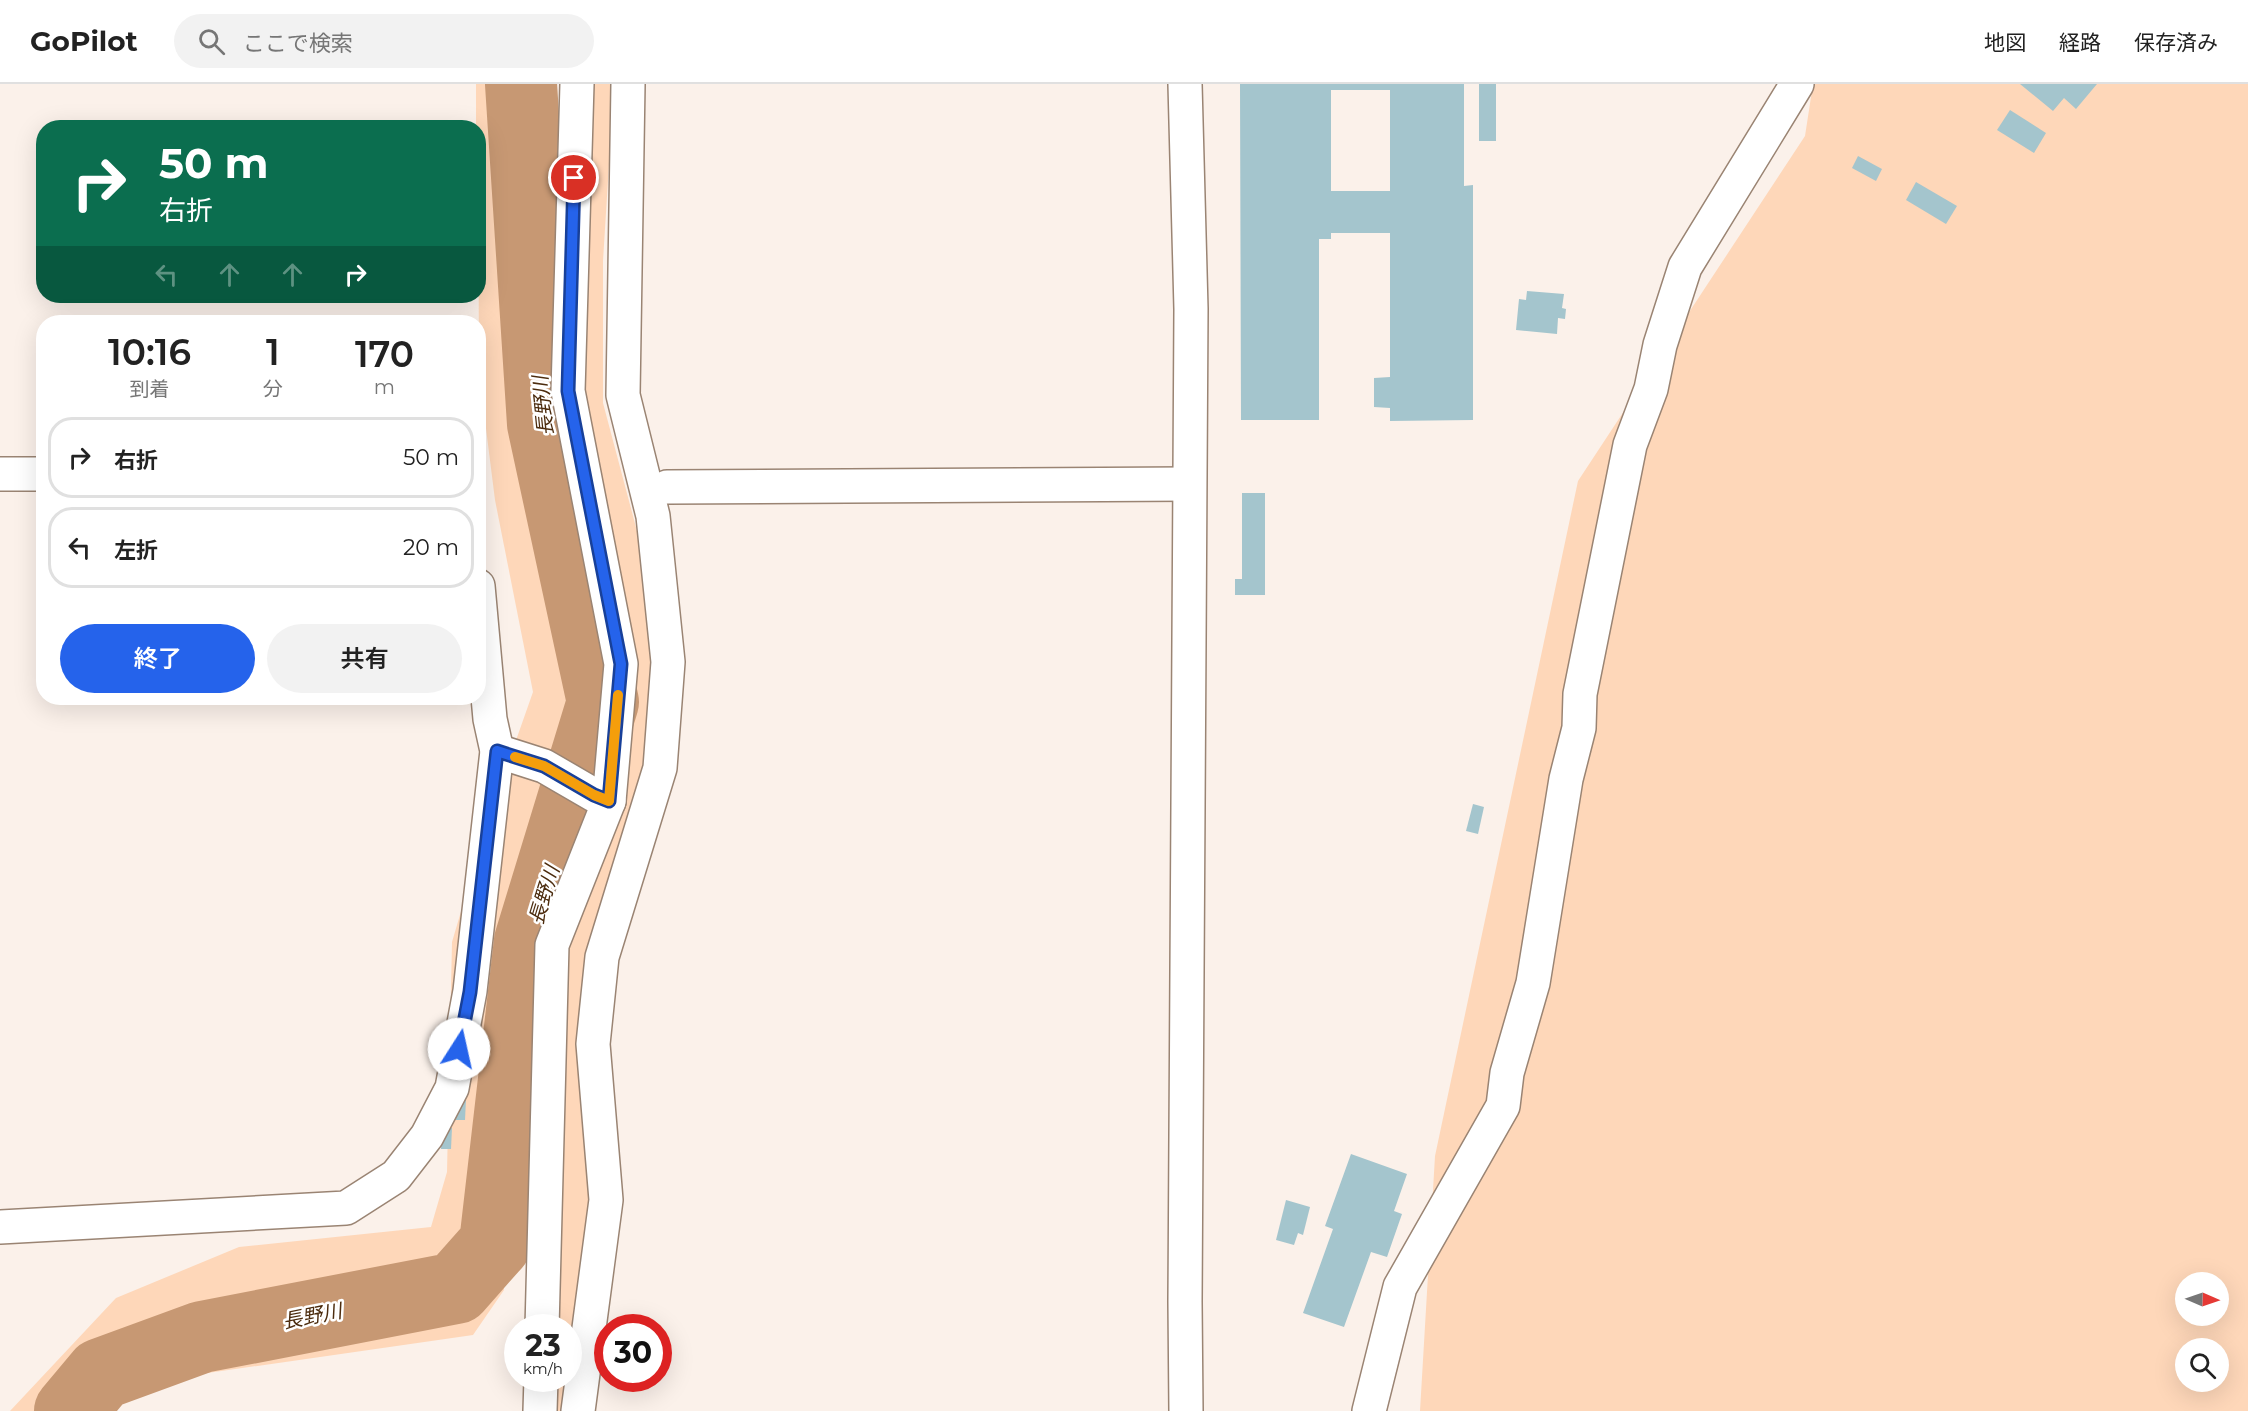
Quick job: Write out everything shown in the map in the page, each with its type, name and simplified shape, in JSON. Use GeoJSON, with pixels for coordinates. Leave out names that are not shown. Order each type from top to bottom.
{"type":"FeatureCollection","features":[{"type":"Feature","properties":{"kind":"street"},"geometry":{"type":"LineString","coordinates":[[542,1314],[552,945],[602,798],[621,664],[568,391],[577,84]]}},
{"type":"Feature","properties":{"kind":"street"},"geometry":{"type":"LineString","coordinates":[[578,1411],[606,1200],[593,1044],[602,957],[660,768],[668,662],[653,516],[623,395],[628,84]]}},
{"type":"Feature","properties":{"kind":"street"},"geometry":{"type":"LineString","coordinates":[[1185,84],[1191,309],[1186,1411]]}},
{"type":"Feature","properties":{"kind":"street"},"geometry":{"type":"LineString","coordinates":[[1369,1411],[1400,1287],[1503,1106],[1507,1073],[1533,983],[1566,779],[1579,728],[1580,694],[1630,445],[1651,389],[1660,345],[1685,267],[1797,84]]}},
{"type":"Feature","properties":{"kind":"street"},"geometry":{"type":"LineString","coordinates":[[0,474],[36,474]]}},
{"type":"Feature","properties":{"kind":"street"},"geometry":{"type":"LineString","coordinates":[[667,487],[1190,484]]}},
{"type":"Feature","properties":{"kind":"street"},"geometry":{"type":"LineString","coordinates":[[0,1227],[346,1208],[396,1176],[427,1136],[452,1088],[470,992],[497,751],[490,719],[486,675]]}},
{"type":"Feature","properties":{"kind":"street"},"geometry":{"type":"LineString","coordinates":[[497,751],[544,766],[602,798]]}},
{"type":"Feature","properties":{"kind":"street"},"geometry":{"type":"LineString","coordinates":[[540,1411],[541,1392]]}},
{"type":"Feature","properties":{"kind":"shaded area"},"geometry":{"type":"Polygon","coordinates":[[[476,84],[531,84],[532,410],[563,567],[568,721],[529,900],[496,1093],[504,1290],[473,1335],[131,1384],[117,1392],[106,1411],[10,1411],[116,1298],[239,1247],[431,1227],[447,1172],[452,942],[488,820],[533,692],[495,500],[486,429],[486,315],[479,315],[479,303],[486,303],[486,120],[476,120],[476,84]]]}},
{"type":"Feature","properties":{"kind":"shaded area"},"geometry":{"type":"Polygon","coordinates":[[[589,84],[614,84],[603,261],[603,403],[642,550],[656,646],[651,739],[627,836],[595,1172],[577,1314],[555,1314],[561,966],[624,781],[579,390],[589,84]]]}},
{"type":"Feature","properties":{"kind":"shaded area"},"geometry":{"type":"Polygon","coordinates":[[[1813,84],[2248,84],[2248,1411],[1420,1411],[1435,1156],[1578,481],[1805,136],[1813,84]]]}},
{"type":"Feature","properties":{"kind":"shaded area"},"geometry":{"type":"Polygon","coordinates":[[[554,1392],[566,1392],[564,1411],[553,1411],[554,1392]]]}},
{"type":"Feature","properties":{"kind":"building"},"geometry":{"type":"Polygon","coordinates":[[[1240,84],[1464,84],[1464,186],[1473,185],[1473,420],[1390,421],[1390,408],[1374,407],[1374,378],[1390,377],[1390,233],[1331,233],[1331,239],[1319,239],[1319,420],[1241,420],[1240,84]],[[1331,90],[1331,191],[1390,191],[1390,90],[1331,90]]]}},
{"type":"Feature","properties":{"kind":"building"},"geometry":{"type":"Polygon","coordinates":[[[1479,84],[1496,84],[1496,141],[1479,141],[1479,84]]]}},
{"type":"Feature","properties":{"kind":"building"},"geometry":{"type":"Polygon","coordinates":[[[2020,84],[2097,84],[2076,109],[2064,98],[2053,111],[2020,84]]]}},
{"type":"Feature","properties":{"kind":"building"},"geometry":{"type":"Polygon","coordinates":[[[2010,110],[2046,133],[2034,153],[1997,130],[2010,110]]]}},
{"type":"Feature","properties":{"kind":"building"},"geometry":{"type":"Polygon","coordinates":[[[1858,156],[1882,169],[1876,181],[1852,168],[1858,156]]]}},
{"type":"Feature","properties":{"kind":"building"},"geometry":{"type":"Polygon","coordinates":[[[1916,182],[1957,206],[1946,224],[1906,200],[1916,182]]]}},
{"type":"Feature","properties":{"kind":"building"},"geometry":{"type":"Polygon","coordinates":[[[1527,291],[1564,294],[1562,308],[1566,309],[1565,319],[1558,318],[1557,334],[1516,330],[1519,299],[1526,300],[1527,291]]]}},
{"type":"Feature","properties":{"kind":"building"},"geometry":{"type":"Polygon","coordinates":[[[1242,493],[1265,493],[1265,595],[1235,595],[1235,579],[1242,579],[1242,493]]]}},
{"type":"Feature","properties":{"kind":"building"},"geometry":{"type":"Polygon","coordinates":[[[1473,804],[1484,807],[1478,834],[1466,831],[1473,804]]]}},
{"type":"Feature","properties":{"kind":"building"},"geometry":{"type":"Polygon","coordinates":[[[451,1098],[466,1099],[465,1120],[450,1120],[451,1098]]]}},
{"type":"Feature","properties":{"kind":"building"},"geometry":{"type":"Polygon","coordinates":[[[442,1127],[452,1128],[451,1149],[441,1149],[442,1127]]]}},
{"type":"Feature","properties":{"kind":"building"},"geometry":{"type":"Polygon","coordinates":[[[1351,1154],[1407,1174],[1394,1211],[1402,1214],[1387,1257],[1371,1252],[1344,1327],[1303,1313],[1333,1229],[1325,1226],[1351,1154]]]}},
{"type":"Feature","properties":{"kind":"building"},"geometry":{"type":"Polygon","coordinates":[[[1286,1200],[1310,1207],[1303,1235],[1298,1233],[1294,1245],[1276,1240],[1286,1200]]]}},
{"type":"Feature","properties":{"kind":"waterway","name":"長野川"},"geometry":{"type":"LineString","coordinates":[[70,1411],[101,1374],[202,1337],[456,1288],[495,1244],[530,941],[603,702],[543,424],[521,84]]}},
{"type":"Feature","properties":{"kind":"slow traffic"},"geometry":{"type":"LineString","coordinates":[[515,757],[544,766],[594,795],[609,801],[618,695]]}},
{"type":"Feature","properties":{"kind":"route"},"geometry":{"type":"LineString","coordinates":[[459,1049],[470,992],[497,751],[544,766],[594,795],[609,801],[621,664],[568,391],[574,178]]}}]}
